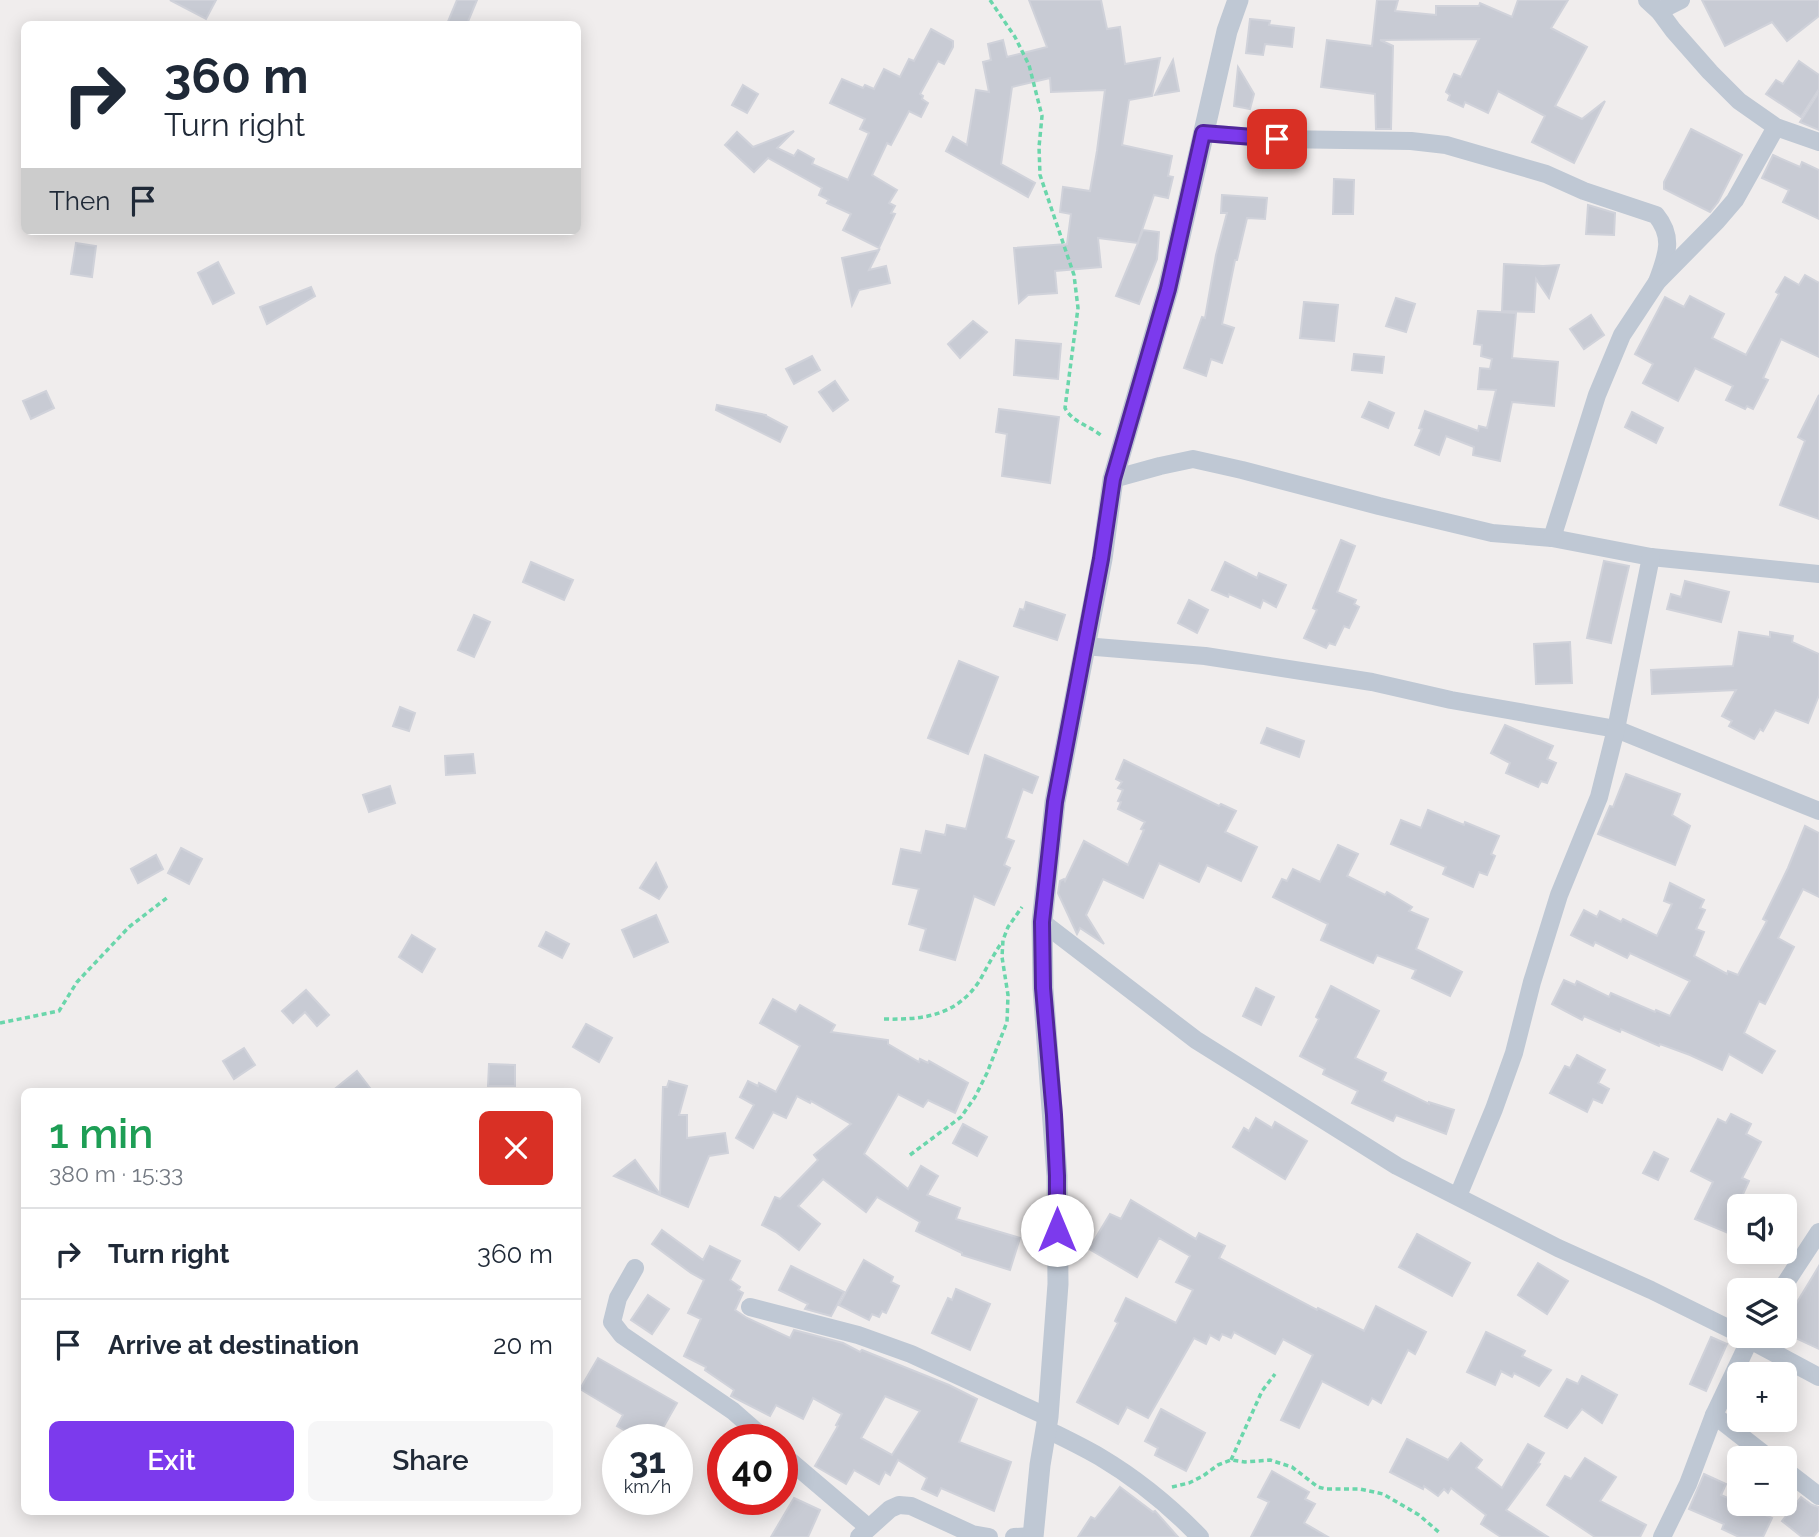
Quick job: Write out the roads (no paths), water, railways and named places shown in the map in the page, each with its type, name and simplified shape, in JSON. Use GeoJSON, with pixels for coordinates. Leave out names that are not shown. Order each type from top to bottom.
{"type":"FeatureCollection","features":[{"type":"Feature","properties":{"kind":"street"},"geometry":{"type":"LineString","coordinates":[[1027,1537],[1047,1423],[1058,1284],[1054,1115],[1043,988],[1042,922],[1055,802],[1101,559],[1113,479],[1168,289],[1227,31],[1238,0]]}},
{"type":"Feature","properties":{"kind":"street"},"geometry":{"type":"LineString","coordinates":[[1681,0],[1653,5],[1719,82],[1739,101],[1776,127],[1819,142]]}},
{"type":"Feature","properties":{"kind":"street"},"geometry":{"type":"LineString","coordinates":[[1552,538],[1597,395],[1622,335],[1657,282],[1735,200],[1776,127]]}},
{"type":"Feature","properties":{"kind":"street"},"geometry":{"type":"LineString","coordinates":[[1203,133],[1277,139],[1411,141],[1446,145],[1546,174],[1584,191],[1656,215],[1663,224],[1668,241],[1667,253],[1657,282]]}},
{"type":"Feature","properties":{"kind":"street"},"geometry":{"type":"LineString","coordinates":[[1113,479],[1193,459],[1493,533],[1552,538],[1651,557],[1819,574]]}},
{"type":"Feature","properties":{"kind":"street"},"geometry":{"type":"LineString","coordinates":[[1458,1196],[1514,1053],[1532,982],[1559,895],[1599,797],[1616,729],[1651,557]]}},
{"type":"Feature","properties":{"kind":"street"},"geometry":{"type":"LineString","coordinates":[[1084,646],[1205,656],[1360,680],[1451,700],[1616,729],[1819,811]]}},
{"type":"Feature","properties":{"kind":"street"},"geometry":{"type":"LineString","coordinates":[[1042,922],[1196,1040],[1397,1166],[1558,1248],[1727,1327]]}},
{"type":"Feature","properties":{"kind":"street"},"geometry":{"type":"LineString","coordinates":[[1789,1278],[1819,1232]]}},
{"type":"Feature","properties":{"kind":"street"},"geometry":{"type":"LineString","coordinates":[[635,1268],[618,1298],[612,1322],[622,1335],[748,1424]]}},
{"type":"Feature","properties":{"kind":"street"},"geometry":{"type":"LineString","coordinates":[[751,1307],[858,1335],[911,1354],[1047,1423],[1154,1494],[1200,1537]]}},
{"type":"Feature","properties":{"kind":"street"},"geometry":{"type":"LineString","coordinates":[[1662,1537],[1688,1484],[1740,1348]]}},
{"type":"Feature","properties":{"kind":"street"},"geometry":{"type":"LineString","coordinates":[[1767,1348],[1819,1377]]}},
{"type":"Feature","properties":{"kind":"street"},"geometry":{"type":"LineString","coordinates":[[1714,1415],[1754,1446]]}},
{"type":"Feature","properties":{"kind":"street"},"geometry":{"type":"LineString","coordinates":[[798,1469],[863,1532],[890,1509],[899,1505],[911,1506],[972,1534],[989,1537]]}},
{"type":"Feature","properties":{"kind":"street"},"geometry":{"type":"LineString","coordinates":[[1797,1479],[1819,1496]]}}]}
